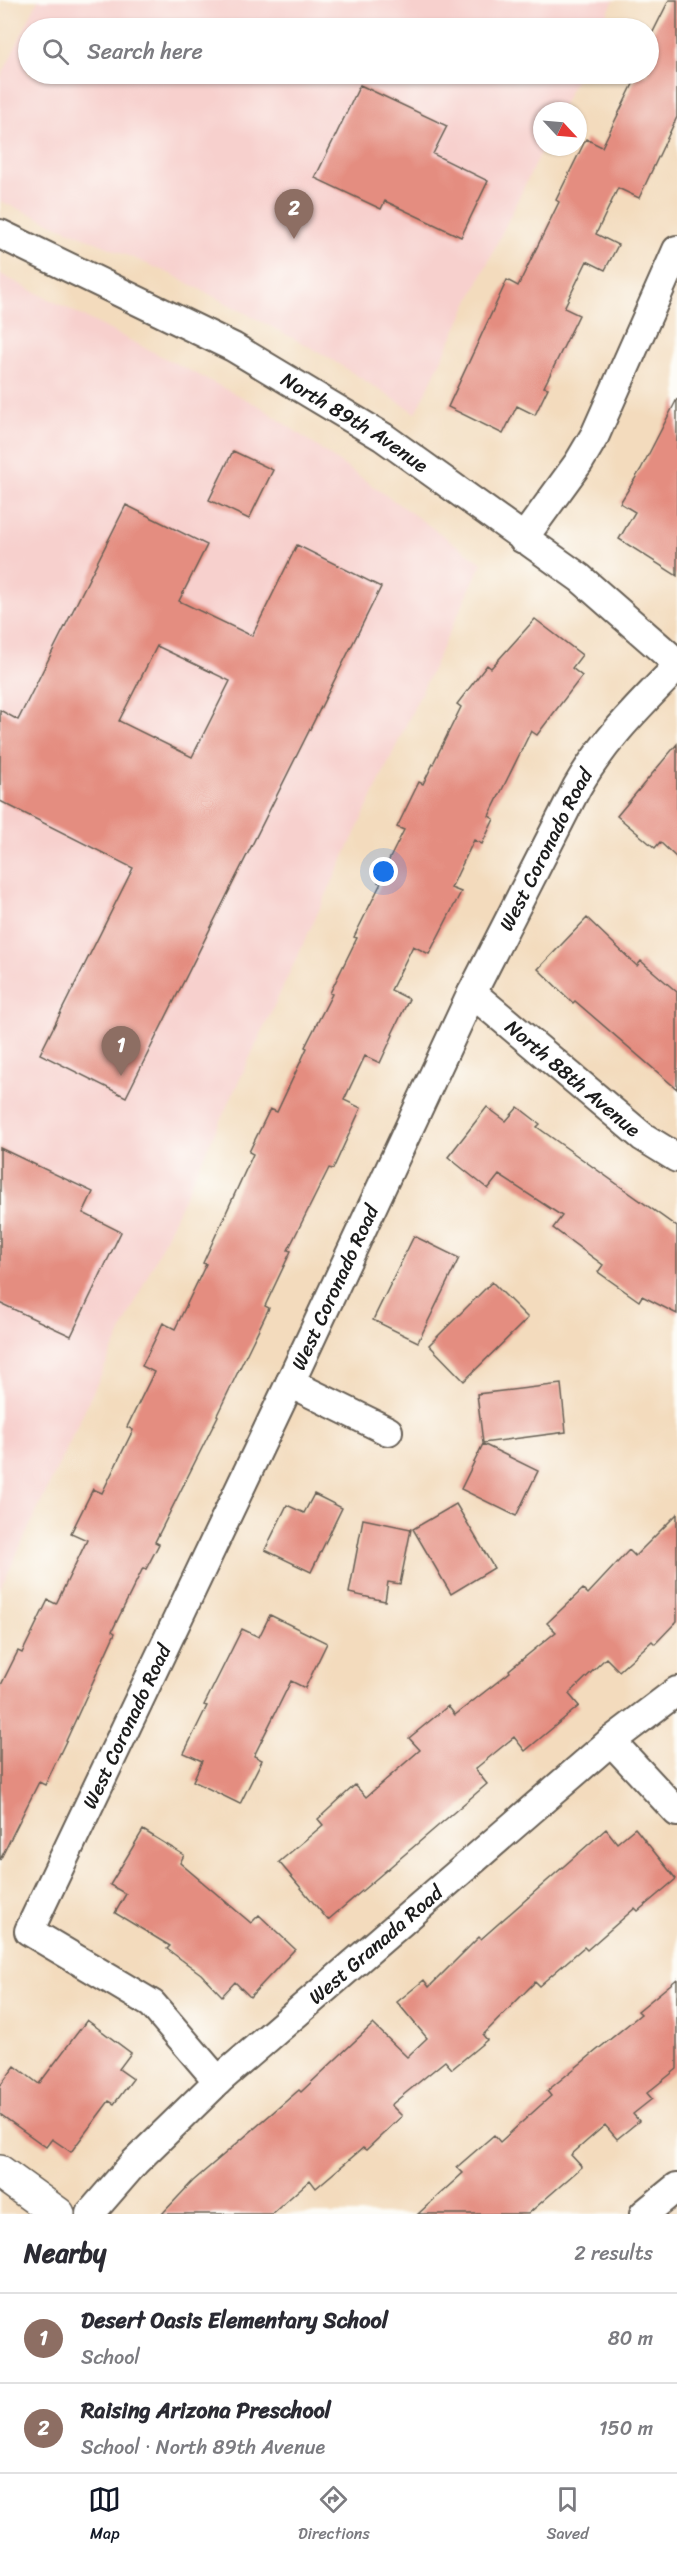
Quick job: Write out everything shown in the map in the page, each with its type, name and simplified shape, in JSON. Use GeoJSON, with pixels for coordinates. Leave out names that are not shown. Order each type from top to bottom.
{"type":"FeatureCollection","features":[{"type":"Feature","properties":{"kind":"street","name":"North 89th Avenue"},"geometry":{"type":"LineString","coordinates":[[0,234],[232,347],[296,383],[383,437],[580,578],[677,665]]}},
{"type":"Feature","properties":{"kind":"street"},"geometry":{"type":"LineString","coordinates":[[523,539],[579,462],[595,435],[677,250]]}},
{"type":"Feature","properties":{"kind":"street","name":"West Coronado Road"},"geometry":{"type":"LineString","coordinates":[[218,2081],[152,2004],[29,1931],[290,1383],[472,993],[594,758],[677,665]]}},
{"type":"Feature","properties":{"kind":"street","name":"North 88th Avenue"},"geometry":{"type":"LineString","coordinates":[[472,993],[643,1137],[677,1158]]}},
{"type":"Feature","properties":{"kind":"street"},"geometry":{"type":"LineString","coordinates":[[290,1383],[388,1431]]}},
{"type":"Feature","properties":{"kind":"street","name":"West Granada Road"},"geometry":{"type":"LineString","coordinates":[[90,2214],[135,2162],[218,2081],[611,1741],[677,1691]]}},
{"type":"Feature","properties":{"kind":"street"},"geometry":{"type":"LineString","coordinates":[[611,1741],[677,1812]]}},
{"type":"Feature","properties":{"kind":"street"},"geometry":{"type":"LineString","coordinates":[[0,2172],[58,2214]]}},
{"type":"Feature","properties":{"kind":"street"},"geometry":{"type":"LineString","coordinates":[[644,2214],[677,2187]]}},
{"type":"Feature","properties":{"kind":"shaded area"},"geometry":{"type":"Polygon","coordinates":[[[38,0],[614,0],[605,18],[29,18],[38,0]]]}},
{"type":"Feature","properties":{"kind":"shaded area"},"geometry":{"type":"Polygon","coordinates":[[[18,42],[18,84],[573,84],[564,102],[533,102],[533,156],[539,156],[416,413],[321,353],[173,275],[0,201],[0,79],[18,42]]]}},
{"type":"Feature","properties":{"kind":"shaded area"},"geometry":{"type":"Polygon","coordinates":[[[0,274],[261,407],[482,563],[0,1590],[0,274]]]}},
{"type":"Feature","properties":{"kind":"building"},"geometry":{"type":"Polygon","coordinates":[[[669,0],[677,0],[677,117],[639,198],[618,188],[596,234],[618,245],[605,270],[587,261],[564,308],[579,315],[544,387],[548,388],[535,415],[517,406],[503,434],[448,407],[507,280],[518,286],[559,202],[556,200],[578,156],[587,156],[587,140],[602,147],[633,84],[659,84],[659,20],[669,0]]]}},
{"type":"Feature","properties":{"kind":"building"},"geometry":{"type":"Polygon","coordinates":[[[360,85],[447,126],[433,154],[488,181],[461,237],[385,201],[381,209],[315,178],[360,85]]]}},
{"type":"Feature","properties":{"kind":"building"},"geometry":{"type":"Polygon","coordinates":[[[677,399],[677,576],[619,539],[635,512],[620,503],[641,469],[677,399]]]}},
{"type":"Feature","properties":{"kind":"building"},"geometry":{"type":"Polygon","coordinates":[[[233,451],[273,470],[249,519],[209,500],[233,451]]]}},
{"type":"Feature","properties":{"kind":"building"},"geometry":{"type":"Polygon","coordinates":[[[126,505],[207,545],[179,601],[252,636],[297,545],[381,587],[126,1097],[40,1054],[133,868],[0,801],[0,710],[18,720],[126,505]],[[157,646],[119,721],[192,757],[230,681],[157,646]]]}},
{"type":"Feature","properties":{"kind":"building"},"geometry":{"type":"Polygon","coordinates":[[[535,619],[582,655],[572,668],[582,676],[537,735],[531,731],[489,816],[494,819],[482,844],[474,840],[451,888],[461,892],[429,954],[413,946],[391,990],[409,999],[380,1063],[365,1056],[344,1100],[361,1108],[333,1169],[329,1168],[288,1250],[291,1251],[265,1306],[269,1308],[155,1542],[159,1544],[146,1569],[143,1568],[112,1631],[115,1633],[45,1785],[39,1782],[0,1860],[0,1687],[18,1651],[22,1653],[48,1600],[56,1604],[87,1540],[71,1533],[93,1489],[102,1493],[133,1430],[127,1427],[154,1372],[142,1366],[163,1323],[175,1329],[206,1264],[203,1263],[253,1154],[249,1152],[270,1109],[277,1112],[307,1048],[305,1047],[357,938],[354,937],[381,883],[378,882],[404,830],[397,827],[419,782],[423,784],[461,707],[457,704],[487,665],[491,668],[535,619]]]}},
{"type":"Feature","properties":{"kind":"building"},"geometry":{"type":"Polygon","coordinates":[[[677,744],[677,858],[660,842],[655,848],[617,816],[677,744]]]}},
{"type":"Feature","properties":{"kind":"building"},"geometry":{"type":"Polygon","coordinates":[[[587,918],[637,966],[641,961],[677,992],[677,1089],[575,1001],[573,1003],[538,969],[587,918]]]}},
{"type":"Feature","properties":{"kind":"building"},"geometry":{"type":"Polygon","coordinates":[[[487,1107],[506,1121],[518,1107],[540,1124],[537,1127],[677,1227],[677,1314],[642,1296],[639,1301],[598,1272],[603,1265],[553,1228],[562,1216],[499,1175],[488,1189],[448,1157],[487,1107]]]}},
{"type":"Feature","properties":{"kind":"building"},"geometry":{"type":"Polygon","coordinates":[[[0,1148],[93,1192],[83,1213],[121,1232],[71,1336],[0,1303],[0,1148]]]}},
{"type":"Feature","properties":{"kind":"building"},"geometry":{"type":"Polygon","coordinates":[[[414,1236],[459,1258],[418,1342],[373,1320],[414,1236]]]}},
{"type":"Feature","properties":{"kind":"building"},"geometry":{"type":"Polygon","coordinates":[[[492,1282],[528,1318],[464,1381],[429,1345],[492,1282]]]}},
{"type":"Feature","properties":{"kind":"building"},"geometry":{"type":"Polygon","coordinates":[[[561,1384],[566,1432],[483,1443],[477,1394],[561,1384]]]}},
{"type":"Feature","properties":{"kind":"building"},"geometry":{"type":"Polygon","coordinates":[[[483,1444],[538,1471],[516,1516],[461,1489],[483,1444]]]}},
{"type":"Feature","properties":{"kind":"building"},"geometry":{"type":"Polygon","coordinates":[[[314,1494],[342,1508],[311,1572],[265,1550],[287,1505],[304,1513],[314,1494]]]}},
{"type":"Feature","properties":{"kind":"building"},"geometry":{"type":"Polygon","coordinates":[[[456,1504],[494,1568],[451,1594],[413,1529],[456,1504]]]}},
{"type":"Feature","properties":{"kind":"building"},"geometry":{"type":"Polygon","coordinates":[[[677,1514],[677,1621],[655,1644],[652,1641],[619,1671],[606,1658],[569,1694],[579,1706],[525,1751],[514,1737],[475,1769],[487,1784],[328,1920],[279,1862],[323,1825],[318,1819],[355,1785],[366,1797],[420,1750],[409,1738],[448,1706],[455,1715],[556,1632],[547,1623],[583,1589],[588,1594],[629,1550],[635,1556],[677,1514]]]}},
{"type":"Feature","properties":{"kind":"building"},"geometry":{"type":"Polygon","coordinates":[[[363,1519],[411,1529],[400,1584],[388,1582],[385,1601],[349,1593],[363,1519]]]}},
{"type":"Feature","properties":{"kind":"building"},"geometry":{"type":"Polygon","coordinates":[[[270,1615],[327,1643],[305,1688],[291,1681],[254,1756],[262,1760],[240,1804],[193,1781],[202,1761],[184,1753],[207,1706],[204,1705],[242,1629],[259,1637],[270,1615]]]}},
{"type":"Feature","properties":{"kind":"building"},"geometry":{"type":"Polygon","coordinates":[[[635,1828],[676,1879],[638,1911],[635,1908],[587,1950],[584,1947],[539,1986],[535,1982],[483,2035],[487,2040],[452,2069],[445,2061],[391,2105],[402,2116],[366,2150],[363,2148],[316,2188],[310,2180],[272,2214],[162,2214],[193,2181],[299,2090],[301,2092],[373,2024],[407,2057],[427,2038],[397,2002],[424,1980],[429,1987],[479,1937],[481,1939],[606,1829],[617,1843],[635,1828]]]}},
{"type":"Feature","properties":{"kind":"building"},"geometry":{"type":"Polygon","coordinates":[[[143,1830],[184,1855],[180,1863],[251,1923],[259,1915],[295,1949],[250,1997],[235,1982],[222,1996],[201,1974],[167,1949],[170,1946],[115,1913],[126,1894],[110,1885],[143,1830]]]}},
{"type":"Feature","properties":{"kind":"building"},"geometry":{"type":"Polygon","coordinates":[[[677,1979],[677,2069],[647,2093],[652,2099],[633,2114],[639,2121],[617,2139],[605,2125],[571,2155],[582,2167],[528,2214],[418,2214],[463,2173],[457,2167],[494,2135],[500,2142],[551,2096],[547,2091],[641,2014],[638,2011],[677,1979]]]}},
{"type":"Feature","properties":{"kind":"building"},"geometry":{"type":"Polygon","coordinates":[[[87,2020],[131,2053],[119,2069],[133,2079],[114,2104],[109,2101],[71,2152],[52,2139],[46,2147],[0,2114],[0,2086],[15,2066],[39,2084],[87,2020]]]}},
{"type":"Feature","properties":{"kind":"place","name":"Raising Arizona Preschool"},"geometry":{"type":"Point","coordinates":[294,239]}},
{"type":"Feature","properties":{"kind":"place","name":"Desert Oasis Elementary School"},"geometry":{"type":"Point","coordinates":[121,1076]}}]}
